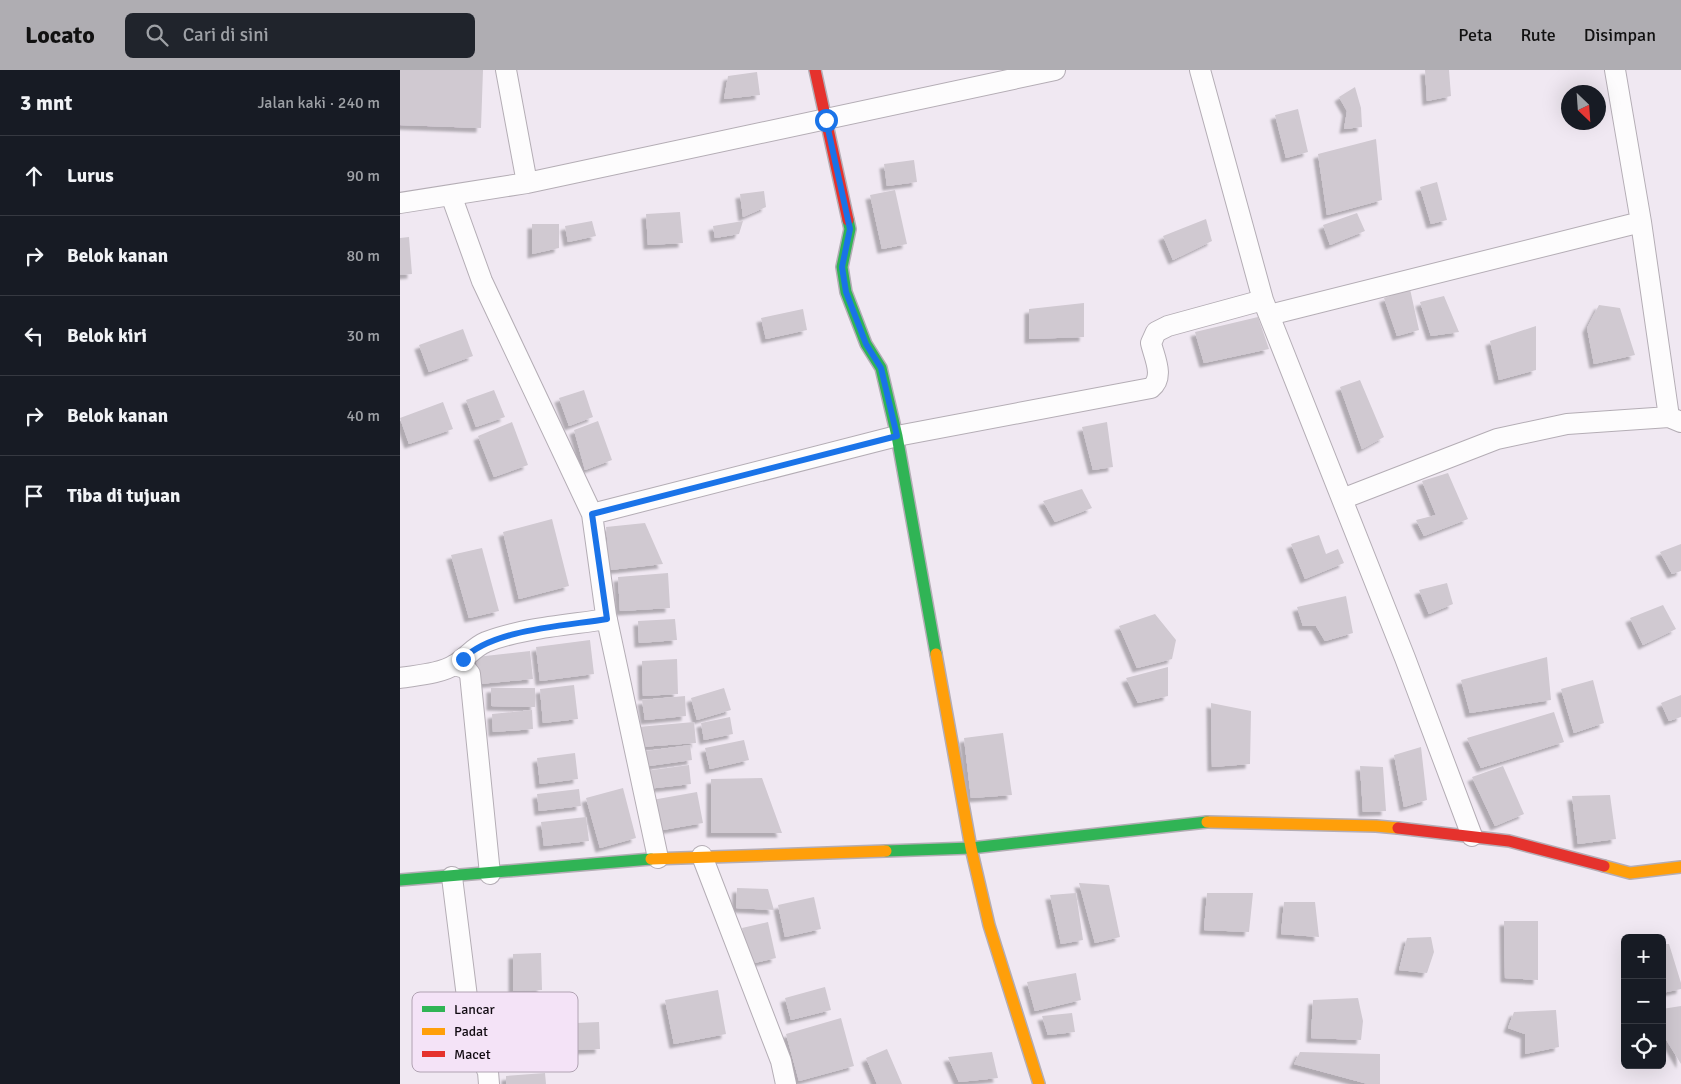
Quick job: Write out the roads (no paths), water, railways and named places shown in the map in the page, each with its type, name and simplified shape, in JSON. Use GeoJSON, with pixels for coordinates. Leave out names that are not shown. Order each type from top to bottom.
{"type":"FeatureCollection","features":[{"type":"Feature","properties":{"kind":"street"},"geometry":{"type":"LineString","coordinates":[[506,70],[528,183]]}},
{"type":"Feature","properties":{"kind":"street"},"geometry":{"type":"LineString","coordinates":[[815,70],[850,229],[842,267],[846,292],[866,344],[881,368],[897,436],[972,848],[989,925],[1039,1084]]}},
{"type":"Feature","properties":{"kind":"street"},"geometry":{"type":"LineString","coordinates":[[1200,70],[1266,308],[1472,836]]}},
{"type":"Feature","properties":{"kind":"street"},"geometry":{"type":"LineString","coordinates":[[1342,499],[1497,439],[1567,424],[1675,419],[1615,70]]}},
{"type":"Feature","properties":{"kind":"street"},"geometry":{"type":"LineString","coordinates":[[400,203],[528,183],[826,120],[1042,71]]}},
{"type":"Feature","properties":{"kind":"street"},"geometry":{"type":"LineString","coordinates":[[451,194],[482,281],[592,514],[607,619],[658,858]]}},
{"type":"Feature","properties":{"kind":"street"},"geometry":{"type":"LineString","coordinates":[[592,514],[897,436],[1150,388],[1155,384],[1158,369],[1151,342],[1156,332],[1168,326],[1266,308],[1641,222]]}},
{"type":"Feature","properties":{"kind":"street"},"geometry":{"type":"LineString","coordinates":[[400,678],[440,671],[454,665],[472,650],[505,636],[607,619]]}},
{"type":"Feature","properties":{"kind":"street"},"geometry":{"type":"LineString","coordinates":[[454,665],[465,668],[470,674],[490,874]]}},
{"type":"Feature","properties":{"kind":"street"},"geometry":{"type":"LineString","coordinates":[[400,880],[490,874],[658,858],[972,848],[1211,822],[1335,823],[1472,836],[1509,841],[1630,873],[1681,867]]}},
{"type":"Feature","properties":{"kind":"street"},"geometry":{"type":"LineString","coordinates":[[702,856],[781,1060],[786,1084]]}},
{"type":"Feature","properties":{"kind":"street"},"geometry":{"type":"LineString","coordinates":[[452,877],[466,992]]}}]}
